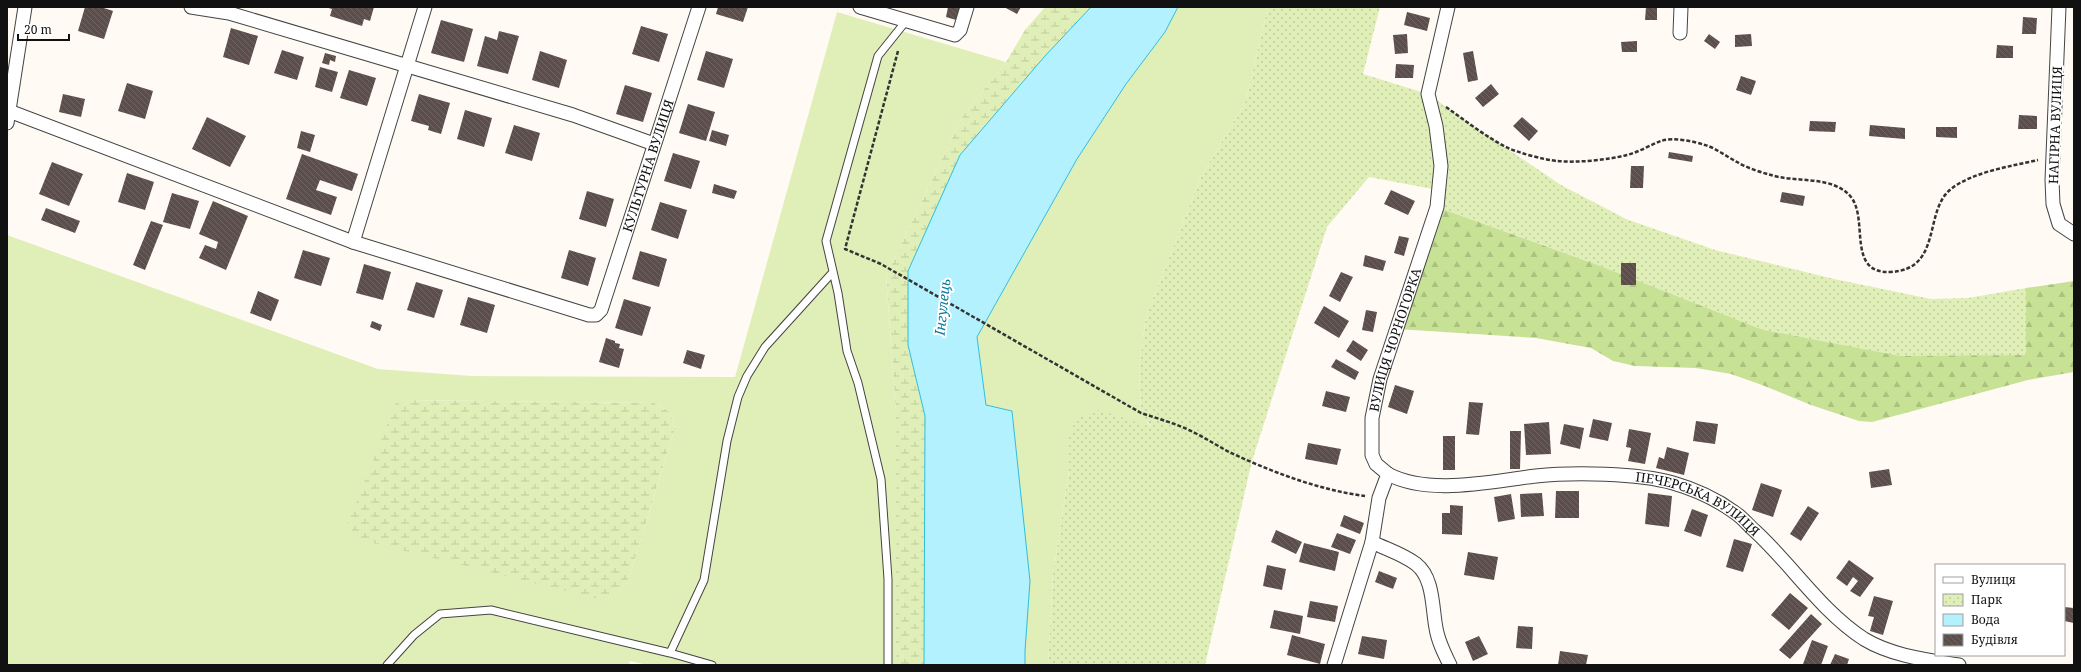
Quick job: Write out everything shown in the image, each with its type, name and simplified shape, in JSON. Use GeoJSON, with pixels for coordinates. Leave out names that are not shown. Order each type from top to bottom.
{"type":"FeatureCollection","features":[{"type":"Feature","properties":{"kind":"street"},"geometry":{"type":"LineString","coordinates":[[26,7],[8,117],[353,242],[425,7]]}},
{"type":"Feature","properties":{"kind":"street"},"geometry":{"type":"LineString","coordinates":[[191,7],[228,13],[573,115],[654,144]]}},
{"type":"Feature","properties":{"kind":"street","name":"КУЛЬТУРНА ВУЛИЦЯ"},"geometry":{"type":"LineString","coordinates":[[353,242],[589,315],[596,315],[601,310],[699,7]]}},
{"type":"Feature","properties":{"kind":"street"},"geometry":{"type":"LineString","coordinates":[[860,7],[955,35],[960,30],[967,7]]}},
{"type":"Feature","properties":{"kind":"street","name":"ВУЛИЦЯ ЧОРНОГОРКА"},"geometry":{"type":"LineString","coordinates":[[1388,474],[1376,464],[1372,455],[1372,418],[1380,378],[1437,207],[1441,166],[1436,126],[1428,94],[1448,7]]}},
{"type":"Feature","properties":{"kind":"street"},"geometry":{"type":"LineString","coordinates":[[1680,33],[1681,7]]}},
{"type":"Feature","properties":{"kind":"street","name":"НАГІРНА ВУЛИЦЯ"},"geometry":{"type":"LineString","coordinates":[[2059,7],[2052,180],[2055,215],[2059,224],[2074,234]]}},
{"type":"Feature","properties":{"kind":"street"},"geometry":{"type":"LineString","coordinates":[[1334,665],[1372,542],[1379,498],[1388,474]]}},
{"type":"Feature","properties":{"kind":"street","name":"ПЕЧЕРСЬКА ВУЛИЦЯ"},"geometry":{"type":"LineString","coordinates":[[1388,474],[1404,481],[1435,485],[1480,483],[1538,476],[1592,474],[1635,477],[1672,483],[1706,496],[1735,512],[1772,546],[1836,616],[1864,639],[1887,650],[1916,658],[1959,665]]}},
{"type":"Feature","properties":{"kind":"street"},"geometry":{"type":"LineString","coordinates":[[1372,542],[1417,565],[1427,581],[1441,647],[1450,665]]}},
{"type":"Feature","properties":{"kind":"lane"},"geometry":{"type":"LineString","coordinates":[[888,665],[888,579],[881,479],[858,383],[847,351],[826,241],[878,56],[906,21]]}},
{"type":"Feature","properties":{"kind":"lane"},"geometry":{"type":"LineString","coordinates":[[670,653],[704,580],[727,441],[738,397],[747,376],[765,347],[833,272]]}},
{"type":"Feature","properties":{"kind":"lane"},"geometry":{"type":"LineString","coordinates":[[387,665],[414,635],[440,614],[491,610],[670,653],[712,665]]}},
{"type":"Feature","properties":{"kind":"path"},"geometry":{"type":"LineString","coordinates":[[906,21],[845,249],[881,264],[1141,413],[1189,430],[1229,452],[1274,471],[1343,493],[1379,498]]}},
{"type":"Feature","properties":{"kind":"path"},"geometry":{"type":"LineString","coordinates":[[1428,94],[1508,148],[1557,161],[1599,159],[1627,155],[1663,140],[1681,140],[1706,145],[1740,164],[1772,176],[1833,185],[1850,196],[1857,206],[1860,220],[1861,250],[1864,259],[1878,270],[1892,272],[1906,269],[1916,264],[1923,255],[1930,241],[1942,197],[1952,188],[1970,179],[2005,168],[2052,157]]}},
{"type":"Feature","properties":{"kind":"green space"},"geometry":{"type":"Polygon","coordinates":[[[1045,7],[1091,7],[1045,56],[960,155],[908,345],[925,416],[924,665],[896,665],[896,411],[886,276],[962,117],[1006,62],[1025,30],[1045,7]]]}},
{"type":"Feature","properties":{"kind":"green space"},"geometry":{"type":"Polygon","coordinates":[[[1178,7],[1268,7],[1246,101],[1201,177],[1146,317],[1139,368],[1141,413],[1151,428],[1069,436],[1069,470],[1053,575],[1048,665],[1025,665],[1012,411],[986,405],[977,337],[1077,159],[1126,84],[1165,32],[1178,7]]]}},
{"type":"Feature","properties":{"kind":"green space"},"geometry":{"type":"Polygon","coordinates":[[[1268,7],[1380,7],[1363,74],[1428,94],[1561,185],[1626,219],[1715,250],[1834,279],[1931,299],[1968,298],[2026,288],[2026,355],[1900,356],[1763,330],[1587,261],[1437,207],[1438,190],[1369,177],[1327,227],[1252,461],[1205,665],[1048,665],[1053,575],[1069,470],[1069,436],[1077,418],[1099,410],[1151,427],[1141,413],[1139,368],[1146,317],[1201,177],[1246,101],[1268,7]]]}},
{"type":"Feature","properties":{"kind":"green space"},"geometry":{"type":"Polygon","coordinates":[[[837,12],[1006,62],[962,117],[886,276],[896,411],[896,665],[648,665],[630,661],[629,665],[7,665],[7,235],[378,369],[472,376],[735,377],[837,12]],[[397,400],[620,592],[629,578],[675,428],[670,412],[654,403],[397,400]]]}},
{"type":"Feature","properties":{"kind":"green space"},"geometry":{"type":"Polygon","coordinates":[[[1437,207],[1587,261],[2026,355],[2026,288],[2074,281],[2074,372],[2028,380],[1872,422],[1859,421],[1811,405],[1731,374],[1696,368],[1635,366],[1613,361],[1591,348],[1536,338],[1397,329],[1437,207]]]}},
{"type":"Feature","properties":{"kind":"green space"},"geometry":{"type":"Polygon","coordinates":[[[397,400],[654,403],[670,412],[675,428],[629,578],[620,592],[602,600],[369,542],[355,535],[348,523],[397,400]]]}},
{"type":"Feature","properties":{"kind":"water","name":"Інгулець"},"geometry":{"type":"Polygon","coordinates":[[[1091,7],[1178,7],[1165,32],[1126,84],[1077,159],[977,337],[986,405],[1012,411],[1030,581],[1025,665],[924,665],[925,416],[908,345],[908,271],[960,155],[1045,56],[1091,7]]]}},
{"type":"Feature","properties":{"kind":"building"},"geometry":{"type":"Polygon","coordinates":[[[85,7],[101,7],[113,11],[104,39],[78,31],[85,7]]]}},
{"type":"Feature","properties":{"kind":"building"},"geometry":{"type":"Polygon","coordinates":[[[325,7],[374,7],[370,21],[364,19],[362,26],[330,16],[332,9],[325,7]]]}},
{"type":"Feature","properties":{"kind":"building"},"geometry":{"type":"Polygon","coordinates":[[[718,7],[748,7],[743,22],[716,14],[718,7]]]}},
{"type":"Feature","properties":{"kind":"building"},"geometry":{"type":"Polygon","coordinates":[[[948,7],[960,7],[956,20],[946,17],[948,7]]]}},
{"type":"Feature","properties":{"kind":"building"},"geometry":{"type":"Polygon","coordinates":[[[1004,7],[1021,7],[1017,14],[1004,7]]]}},
{"type":"Feature","properties":{"kind":"building"},"geometry":{"type":"Polygon","coordinates":[[[1646,7],[1657,7],[1657,20],[1645,20],[1646,7]]]}},
{"type":"Feature","properties":{"kind":"building"},"geometry":{"type":"Polygon","coordinates":[[[1407,12],[1430,18],[1427,31],[1404,25],[1407,12]]]}},
{"type":"Feature","properties":{"kind":"building"},"geometry":{"type":"Polygon","coordinates":[[[2023,17],[2037,18],[2036,34],[2022,34],[2023,17]]]}},
{"type":"Feature","properties":{"kind":"building"},"geometry":{"type":"Polygon","coordinates":[[[441,20],[473,29],[464,62],[431,53],[441,20]]]}},
{"type":"Feature","properties":{"kind":"building"},"geometry":{"type":"Polygon","coordinates":[[[641,26],[668,34],[659,62],[632,54],[641,26]]]}},
{"type":"Feature","properties":{"kind":"building"},"geometry":{"type":"Polygon","coordinates":[[[231,28],[258,36],[249,65],[223,57],[231,28]]]}},
{"type":"Feature","properties":{"kind":"building"},"geometry":{"type":"Polygon","coordinates":[[[499,31],[519,36],[508,74],[477,66],[485,36],[497,40],[499,31]]]}},
{"type":"Feature","properties":{"kind":"building"},"geometry":{"type":"Polygon","coordinates":[[[1407,34],[1408,53],[1395,54],[1393,35],[1407,34]]]}},
{"type":"Feature","properties":{"kind":"building"},"geometry":{"type":"Polygon","coordinates":[[[1709,34],[1720,42],[1715,49],[1704,41],[1709,34]]]}},
{"type":"Feature","properties":{"kind":"building"},"geometry":{"type":"Polygon","coordinates":[[[1751,34],[1752,46],[1735,47],[1735,35],[1751,34]]]}},
{"type":"Feature","properties":{"kind":"building"},"geometry":{"type":"Polygon","coordinates":[[[1637,41],[1637,52],[1622,52],[1621,42],[1637,41]]]}},
{"type":"Feature","properties":{"kind":"building"},"geometry":{"type":"Polygon","coordinates":[[[1997,45],[2013,46],[2013,58],[1996,58],[1997,45]]]}},
{"type":"Feature","properties":{"kind":"building"},"geometry":{"type":"Polygon","coordinates":[[[282,50],[304,57],[297,80],[274,73],[282,50]]]}},
{"type":"Feature","properties":{"kind":"building"},"geometry":{"type":"Polygon","coordinates":[[[540,51],[567,60],[559,88],[532,80],[540,51]]]}},
{"type":"Feature","properties":{"kind":"building"},"geometry":{"type":"Polygon","coordinates":[[[706,51],[733,59],[724,88],[697,80],[706,51]]]}},
{"type":"Feature","properties":{"kind":"building"},"geometry":{"type":"Polygon","coordinates":[[[1473,51],[1478,80],[1468,82],[1463,53],[1473,51]]]}},
{"type":"Feature","properties":{"kind":"building"},"geometry":{"type":"Polygon","coordinates":[[[325,53],[336,56],[335,62],[330,60],[329,65],[322,63],[325,53]]]}},
{"type":"Feature","properties":{"kind":"building"},"geometry":{"type":"Polygon","coordinates":[[[1396,64],[1414,65],[1413,78],[1395,78],[1396,64]]]}},
{"type":"Feature","properties":{"kind":"building"},"geometry":{"type":"Polygon","coordinates":[[[320,67],[338,72],[332,92],[315,87],[320,67]]]}},
{"type":"Feature","properties":{"kind":"building"},"geometry":{"type":"Polygon","coordinates":[[[349,70],[376,78],[367,106],[340,98],[349,70]]]}},
{"type":"Feature","properties":{"kind":"building"},"geometry":{"type":"Polygon","coordinates":[[[1741,76],[1756,81],[1751,95],[1736,90],[1741,76]]]}},
{"type":"Feature","properties":{"kind":"building"},"geometry":{"type":"Polygon","coordinates":[[[127,83],[153,91],[145,119],[118,111],[127,83]]]}},
{"type":"Feature","properties":{"kind":"building"},"geometry":{"type":"Polygon","coordinates":[[[1491,84],[1499,94],[1483,107],[1475,98],[1491,84]]]}},
{"type":"Feature","properties":{"kind":"building"},"geometry":{"type":"Polygon","coordinates":[[[625,85],[652,93],[643,122],[616,114],[625,85]]]}},
{"type":"Feature","properties":{"kind":"building"},"geometry":{"type":"Polygon","coordinates":[[[63,94],[85,99],[81,117],[59,112],[63,94]]]}},
{"type":"Feature","properties":{"kind":"building"},"geometry":{"type":"Polygon","coordinates":[[[419,94],[450,103],[441,134],[428,130],[429,126],[411,121],[419,94]]]}},
{"type":"Feature","properties":{"kind":"building"},"geometry":{"type":"Polygon","coordinates":[[[688,104],[715,112],[706,141],[679,133],[688,104]]]}},
{"type":"Feature","properties":{"kind":"building"},"geometry":{"type":"Polygon","coordinates":[[[465,110],[492,118],[484,147],[457,139],[465,110]]]}},
{"type":"Feature","properties":{"kind":"building"},"geometry":{"type":"Polygon","coordinates":[[[2019,115],[2037,116],[2037,129],[2018,129],[2019,115]]]}},
{"type":"Feature","properties":{"kind":"building"},"geometry":{"type":"Polygon","coordinates":[[[207,117],[246,136],[230,167],[192,149],[207,117]]]}},
{"type":"Feature","properties":{"kind":"building"},"geometry":{"type":"Polygon","coordinates":[[[1522,117],[1538,131],[1529,141],[1513,126],[1522,117]]]}},
{"type":"Feature","properties":{"kind":"building"},"geometry":{"type":"Polygon","coordinates":[[[1810,121],[1836,122],[1835,132],[1809,131],[1810,121]]]}},
{"type":"Feature","properties":{"kind":"building"},"geometry":{"type":"Polygon","coordinates":[[[514,125],[540,133],[532,161],[505,153],[514,125]]]}},
{"type":"Feature","properties":{"kind":"building"},"geometry":{"type":"Polygon","coordinates":[[[1870,125],[1905,128],[1905,139],[1869,136],[1870,125]]]}},
{"type":"Feature","properties":{"kind":"building"},"geometry":{"type":"Polygon","coordinates":[[[1936,127],[1957,127],[1957,138],[1936,137],[1936,127]]]}},
{"type":"Feature","properties":{"kind":"building"},"geometry":{"type":"Polygon","coordinates":[[[712,130],[729,135],[726,146],[709,141],[712,130]]]}},
{"type":"Feature","properties":{"kind":"building"},"geometry":{"type":"Polygon","coordinates":[[[301,131],[315,135],[310,152],[297,148],[301,131]]]}},
{"type":"Feature","properties":{"kind":"building"},"geometry":{"type":"Polygon","coordinates":[[[1669,152],[1693,156],[1692,162],[1668,158],[1669,152]]]}},
{"type":"Feature","properties":{"kind":"building"},"geometry":{"type":"Polygon","coordinates":[[[673,153],[700,161],[691,189],[664,181],[673,153]]]}},
{"type":"Feature","properties":{"kind":"building"},"geometry":{"type":"Polygon","coordinates":[[[302,154],[358,174],[352,191],[320,180],[316,190],[337,197],[331,215],[286,199],[302,154]]]}},
{"type":"Feature","properties":{"kind":"building"},"geometry":{"type":"Polygon","coordinates":[[[52,162],[83,174],[69,206],[39,194],[52,162]]]}},
{"type":"Feature","properties":{"kind":"building"},"geometry":{"type":"Polygon","coordinates":[[[1631,166],[1644,166],[1643,188],[1630,188],[1631,166]]]}},
{"type":"Feature","properties":{"kind":"building"},"geometry":{"type":"Polygon","coordinates":[[[127,173],[154,182],[145,210],[118,202],[127,173]]]}},
{"type":"Feature","properties":{"kind":"building"},"geometry":{"type":"Polygon","coordinates":[[[714,184],[737,191],[734,199],[712,193],[714,184]]]}},
{"type":"Feature","properties":{"kind":"building"},"geometry":{"type":"Polygon","coordinates":[[[1391,190],[1415,201],[1408,215],[1384,204],[1391,190]]]}},
{"type":"Feature","properties":{"kind":"building"},"geometry":{"type":"Polygon","coordinates":[[[587,191],[614,199],[606,227],[579,219],[587,191]]]}},
{"type":"Feature","properties":{"kind":"building"},"geometry":{"type":"Polygon","coordinates":[[[1782,192],[1805,196],[1803,206],[1780,202],[1782,192]]]}},
{"type":"Feature","properties":{"kind":"building"},"geometry":{"type":"Polygon","coordinates":[[[172,193],[199,201],[190,229],[163,222],[172,193]]]}},
{"type":"Feature","properties":{"kind":"building"},"geometry":{"type":"Polygon","coordinates":[[[213,201],[248,216],[226,270],[199,258],[205,245],[216,249],[218,242],[199,234],[213,201]]]}},
{"type":"Feature","properties":{"kind":"building"},"geometry":{"type":"Polygon","coordinates":[[[660,202],[687,210],[678,239],[651,230],[660,202]]]}},
{"type":"Feature","properties":{"kind":"building"},"geometry":{"type":"Polygon","coordinates":[[[46,208],[80,221],[75,233],[41,220],[46,208]]]}},
{"type":"Feature","properties":{"kind":"building"},"geometry":{"type":"Polygon","coordinates":[[[151,221],[163,225],[145,270],[133,265],[151,221]]]}},
{"type":"Feature","properties":{"kind":"building"},"geometry":{"type":"Polygon","coordinates":[[[1399,236],[1409,238],[1404,256],[1394,253],[1399,236]]]}},
{"type":"Feature","properties":{"kind":"building"},"geometry":{"type":"Polygon","coordinates":[[[303,250],[330,258],[321,286],[294,278],[303,250]]]}},
{"type":"Feature","properties":{"kind":"building"},"geometry":{"type":"Polygon","coordinates":[[[569,250],[596,258],[588,286],[561,278],[569,250]]]}},
{"type":"Feature","properties":{"kind":"building"},"geometry":{"type":"Polygon","coordinates":[[[640,251],[667,259],[659,287],[632,279],[640,251]]]}},
{"type":"Feature","properties":{"kind":"building"},"geometry":{"type":"Polygon","coordinates":[[[1365,255],[1386,261],[1383,271],[1363,266],[1365,255]]]}},
{"type":"Feature","properties":{"kind":"building"},"geometry":{"type":"Polygon","coordinates":[[[1621,263],[1636,263],[1636,285],[1621,285],[1621,263]]]}},
{"type":"Feature","properties":{"kind":"building"},"geometry":{"type":"Polygon","coordinates":[[[364,264],[391,272],[383,300],[356,293],[364,264]]]}},
{"type":"Feature","properties":{"kind":"building"},"geometry":{"type":"Polygon","coordinates":[[[1341,272],[1353,277],[1340,302],[1329,296],[1341,272]]]}},
{"type":"Feature","properties":{"kind":"building"},"geometry":{"type":"Polygon","coordinates":[[[416,282],[443,290],[434,318],[407,310],[416,282]]]}},
{"type":"Feature","properties":{"kind":"building"},"geometry":{"type":"Polygon","coordinates":[[[258,291],[279,300],[271,321],[250,313],[258,291]]]}},
{"type":"Feature","properties":{"kind":"building"},"geometry":{"type":"Polygon","coordinates":[[[468,297],[495,305],[487,333],[460,325],[468,297]]]}},
{"type":"Feature","properties":{"kind":"building"},"geometry":{"type":"Polygon","coordinates":[[[624,299],[651,307],[642,336],[615,328],[624,299]]]}},
{"type":"Feature","properties":{"kind":"building"},"geometry":{"type":"Polygon","coordinates":[[[1324,306],[1349,321],[1339,338],[1314,323],[1324,306]]]}},
{"type":"Feature","properties":{"kind":"building"},"geometry":{"type":"Polygon","coordinates":[[[1366,310],[1377,312],[1373,332],[1362,330],[1366,310]]]}},
{"type":"Feature","properties":{"kind":"building"},"geometry":{"type":"Polygon","coordinates":[[[372,321],[382,325],[380,331],[370,327],[372,321]]]}},
{"type":"Feature","properties":{"kind":"building"},"geometry":{"type":"Polygon","coordinates":[[[606,338],[620,344],[619,348],[624,349],[619,368],[599,362],[606,338]]]}},
{"type":"Feature","properties":{"kind":"building"},"geometry":{"type":"Polygon","coordinates":[[[1353,340],[1368,350],[1361,361],[1346,351],[1353,340]]]}},
{"type":"Feature","properties":{"kind":"building"},"geometry":{"type":"Polygon","coordinates":[[[687,350],[705,355],[701,369],[683,363],[687,350]]]}},
{"type":"Feature","properties":{"kind":"building"},"geometry":{"type":"Polygon","coordinates":[[[1336,359],[1359,372],[1355,380],[1331,367],[1336,359]]]}},
{"type":"Feature","properties":{"kind":"building"},"geometry":{"type":"Polygon","coordinates":[[[1395,385],[1414,391],[1407,414],[1388,407],[1395,385]]]}},
{"type":"Feature","properties":{"kind":"building"},"geometry":{"type":"Polygon","coordinates":[[[1326,391],[1350,397],[1346,412],[1322,406],[1326,391]]]}},
{"type":"Feature","properties":{"kind":"building"},"geometry":{"type":"Polygon","coordinates":[[[1469,402],[1483,403],[1479,435],[1466,434],[1469,402]]]}},
{"type":"Feature","properties":{"kind":"building"},"geometry":{"type":"Polygon","coordinates":[[[1593,419],[1612,423],[1608,441],[1589,437],[1593,419]]]}},
{"type":"Feature","properties":{"kind":"building"},"geometry":{"type":"Polygon","coordinates":[[[1696,421],[1718,424],[1715,444],[1693,441],[1696,421]]]}},
{"type":"Feature","properties":{"kind":"building"},"geometry":{"type":"Polygon","coordinates":[[[1549,422],[1551,454],[1526,455],[1524,424],[1549,422]]]}},
{"type":"Feature","properties":{"kind":"building"},"geometry":{"type":"Polygon","coordinates":[[[1564,424],[1584,428],[1580,449],[1560,444],[1564,424]]]}},
{"type":"Feature","properties":{"kind":"building"},"geometry":{"type":"Polygon","coordinates":[[[1629,429],[1651,433],[1645,464],[1628,461],[1631,448],[1626,447],[1629,429]]]}},
{"type":"Feature","properties":{"kind":"building"},"geometry":{"type":"Polygon","coordinates":[[[1510,431],[1521,431],[1520,469],[1510,469],[1510,431]]]}},
{"type":"Feature","properties":{"kind":"building"},"geometry":{"type":"Polygon","coordinates":[[[1443,436],[1455,436],[1455,470],[1443,470],[1443,436]]]}},
{"type":"Feature","properties":{"kind":"building"},"geometry":{"type":"Polygon","coordinates":[[[1308,443],[1341,449],[1337,465],[1305,459],[1308,443]]]}},
{"type":"Feature","properties":{"kind":"building"},"geometry":{"type":"Polygon","coordinates":[[[1667,447],[1689,453],[1684,475],[1656,468],[1659,457],[1664,459],[1667,447]]]}},
{"type":"Feature","properties":{"kind":"building"},"geometry":{"type":"Polygon","coordinates":[[[1889,469],[1892,485],[1871,488],[1869,472],[1889,469]]]}},
{"type":"Feature","properties":{"kind":"building"},"geometry":{"type":"Polygon","coordinates":[[[1761,483],[1782,490],[1773,517],[1752,510],[1761,483]]]}},
{"type":"Feature","properties":{"kind":"building"},"geometry":{"type":"Polygon","coordinates":[[[1556,491],[1579,491],[1579,518],[1555,518],[1556,491]]]}},
{"type":"Feature","properties":{"kind":"building"},"geometry":{"type":"Polygon","coordinates":[[[1542,493],[1544,516],[1521,517],[1520,494],[1542,493]]]}},
{"type":"Feature","properties":{"kind":"building"},"geometry":{"type":"Polygon","coordinates":[[[1648,493],[1672,496],[1669,527],[1645,524],[1648,493]]]}},
{"type":"Feature","properties":{"kind":"building"},"geometry":{"type":"Polygon","coordinates":[[[1511,494],[1515,519],[1498,522],[1494,497],[1511,494]]]}},
{"type":"Feature","properties":{"kind":"building"},"geometry":{"type":"Polygon","coordinates":[[[1450,505],[1463,506],[1462,535],[1442,534],[1442,513],[1450,513],[1450,505]]]}},
{"type":"Feature","properties":{"kind":"building"},"geometry":{"type":"Polygon","coordinates":[[[1808,506],[1819,513],[1801,541],[1790,534],[1808,506]]]}},
{"type":"Feature","properties":{"kind":"building"},"geometry":{"type":"Polygon","coordinates":[[[1692,509],[1708,515],[1701,537],[1684,531],[1692,509]]]}},
{"type":"Feature","properties":{"kind":"building"},"geometry":{"type":"Polygon","coordinates":[[[1344,515],[1364,523],[1360,534],[1340,526],[1344,515]]]}},
{"type":"Feature","properties":{"kind":"building"},"geometry":{"type":"Polygon","coordinates":[[[1276,530],[1302,542],[1296,554],[1271,542],[1276,530]]]}},
{"type":"Feature","properties":{"kind":"building"},"geometry":{"type":"Polygon","coordinates":[[[1337,533],[1356,540],[1350,554],[1331,547],[1337,533]]]}},
{"type":"Feature","properties":{"kind":"building"},"geometry":{"type":"Polygon","coordinates":[[[1734,539],[1752,544],[1743,572],[1726,567],[1734,539]]]}},
{"type":"Feature","properties":{"kind":"building"},"geometry":{"type":"Polygon","coordinates":[[[1304,543],[1339,552],[1335,571],[1299,562],[1304,543]]]}},
{"type":"Feature","properties":{"kind":"building"},"geometry":{"type":"Polygon","coordinates":[[[1468,552],[1498,557],[1494,580],[1464,575],[1468,552]]]}},
{"type":"Feature","properties":{"kind":"building"},"geometry":{"type":"Polygon","coordinates":[[[1849,560],[1874,578],[1860,597],[1850,591],[1858,581],[1853,577],[1847,586],[1836,578],[1849,560]]]}},
{"type":"Feature","properties":{"kind":"building"},"geometry":{"type":"Polygon","coordinates":[[[1267,565],[1286,569],[1282,590],[1263,586],[1267,565]]]}},
{"type":"Feature","properties":{"kind":"building"},"geometry":{"type":"Polygon","coordinates":[[[1379,571],[1397,578],[1393,589],[1375,582],[1379,571]]]}},
{"type":"Feature","properties":{"kind":"building"},"geometry":{"type":"Polygon","coordinates":[[[1790,593],[1808,608],[1789,630],[1771,615],[1790,593]]]}},
{"type":"Feature","properties":{"kind":"building"},"geometry":{"type":"Polygon","coordinates":[[[1874,596],[1893,601],[1883,635],[1870,631],[1874,617],[1868,616],[1874,596]]]}},
{"type":"Feature","properties":{"kind":"building"},"geometry":{"type":"Polygon","coordinates":[[[1310,601],[1338,606],[1335,622],[1307,617],[1310,601]]]}},
{"type":"Feature","properties":{"kind":"building"},"geometry":{"type":"Polygon","coordinates":[[[2065,607],[2074,608],[2074,623],[2065,621],[2065,607]]]}},
{"type":"Feature","properties":{"kind":"building"},"geometry":{"type":"Polygon","coordinates":[[[1274,610],[1303,616],[1300,634],[1270,628],[1274,610]]]}},
{"type":"Feature","properties":{"kind":"building"},"geometry":{"type":"Polygon","coordinates":[[[1811,614],[1822,624],[1790,659],[1779,650],[1811,614]]]}},
{"type":"Feature","properties":{"kind":"building"},"geometry":{"type":"Polygon","coordinates":[[[1518,626],[1533,627],[1532,649],[1516,648],[1518,626]]]}},
{"type":"Feature","properties":{"kind":"building"},"geometry":{"type":"Polygon","coordinates":[[[1292,635],[1325,644],[1320,664],[1287,655],[1292,635]]]}},
{"type":"Feature","properties":{"kind":"building"},"geometry":{"type":"Polygon","coordinates":[[[1362,636],[1387,640],[1384,659],[1358,654],[1362,636]]]}},
{"type":"Feature","properties":{"kind":"building"},"geometry":{"type":"Polygon","coordinates":[[[1479,636],[1488,654],[1473,661],[1465,642],[1479,636]]]}},
{"type":"Feature","properties":{"kind":"building"},"geometry":{"type":"Polygon","coordinates":[[[1812,640],[1828,646],[1821,665],[1803,664],[1812,640]]]}},
{"type":"Feature","properties":{"kind":"building"},"geometry":{"type":"Polygon","coordinates":[[[1560,651],[1588,655],[1586,665],[1558,665],[1560,651]]]}},
{"type":"Feature","properties":{"kind":"building"},"geometry":{"type":"Polygon","coordinates":[[[1835,654],[1849,659],[1847,665],[1830,665],[1835,654]]]}}]}
